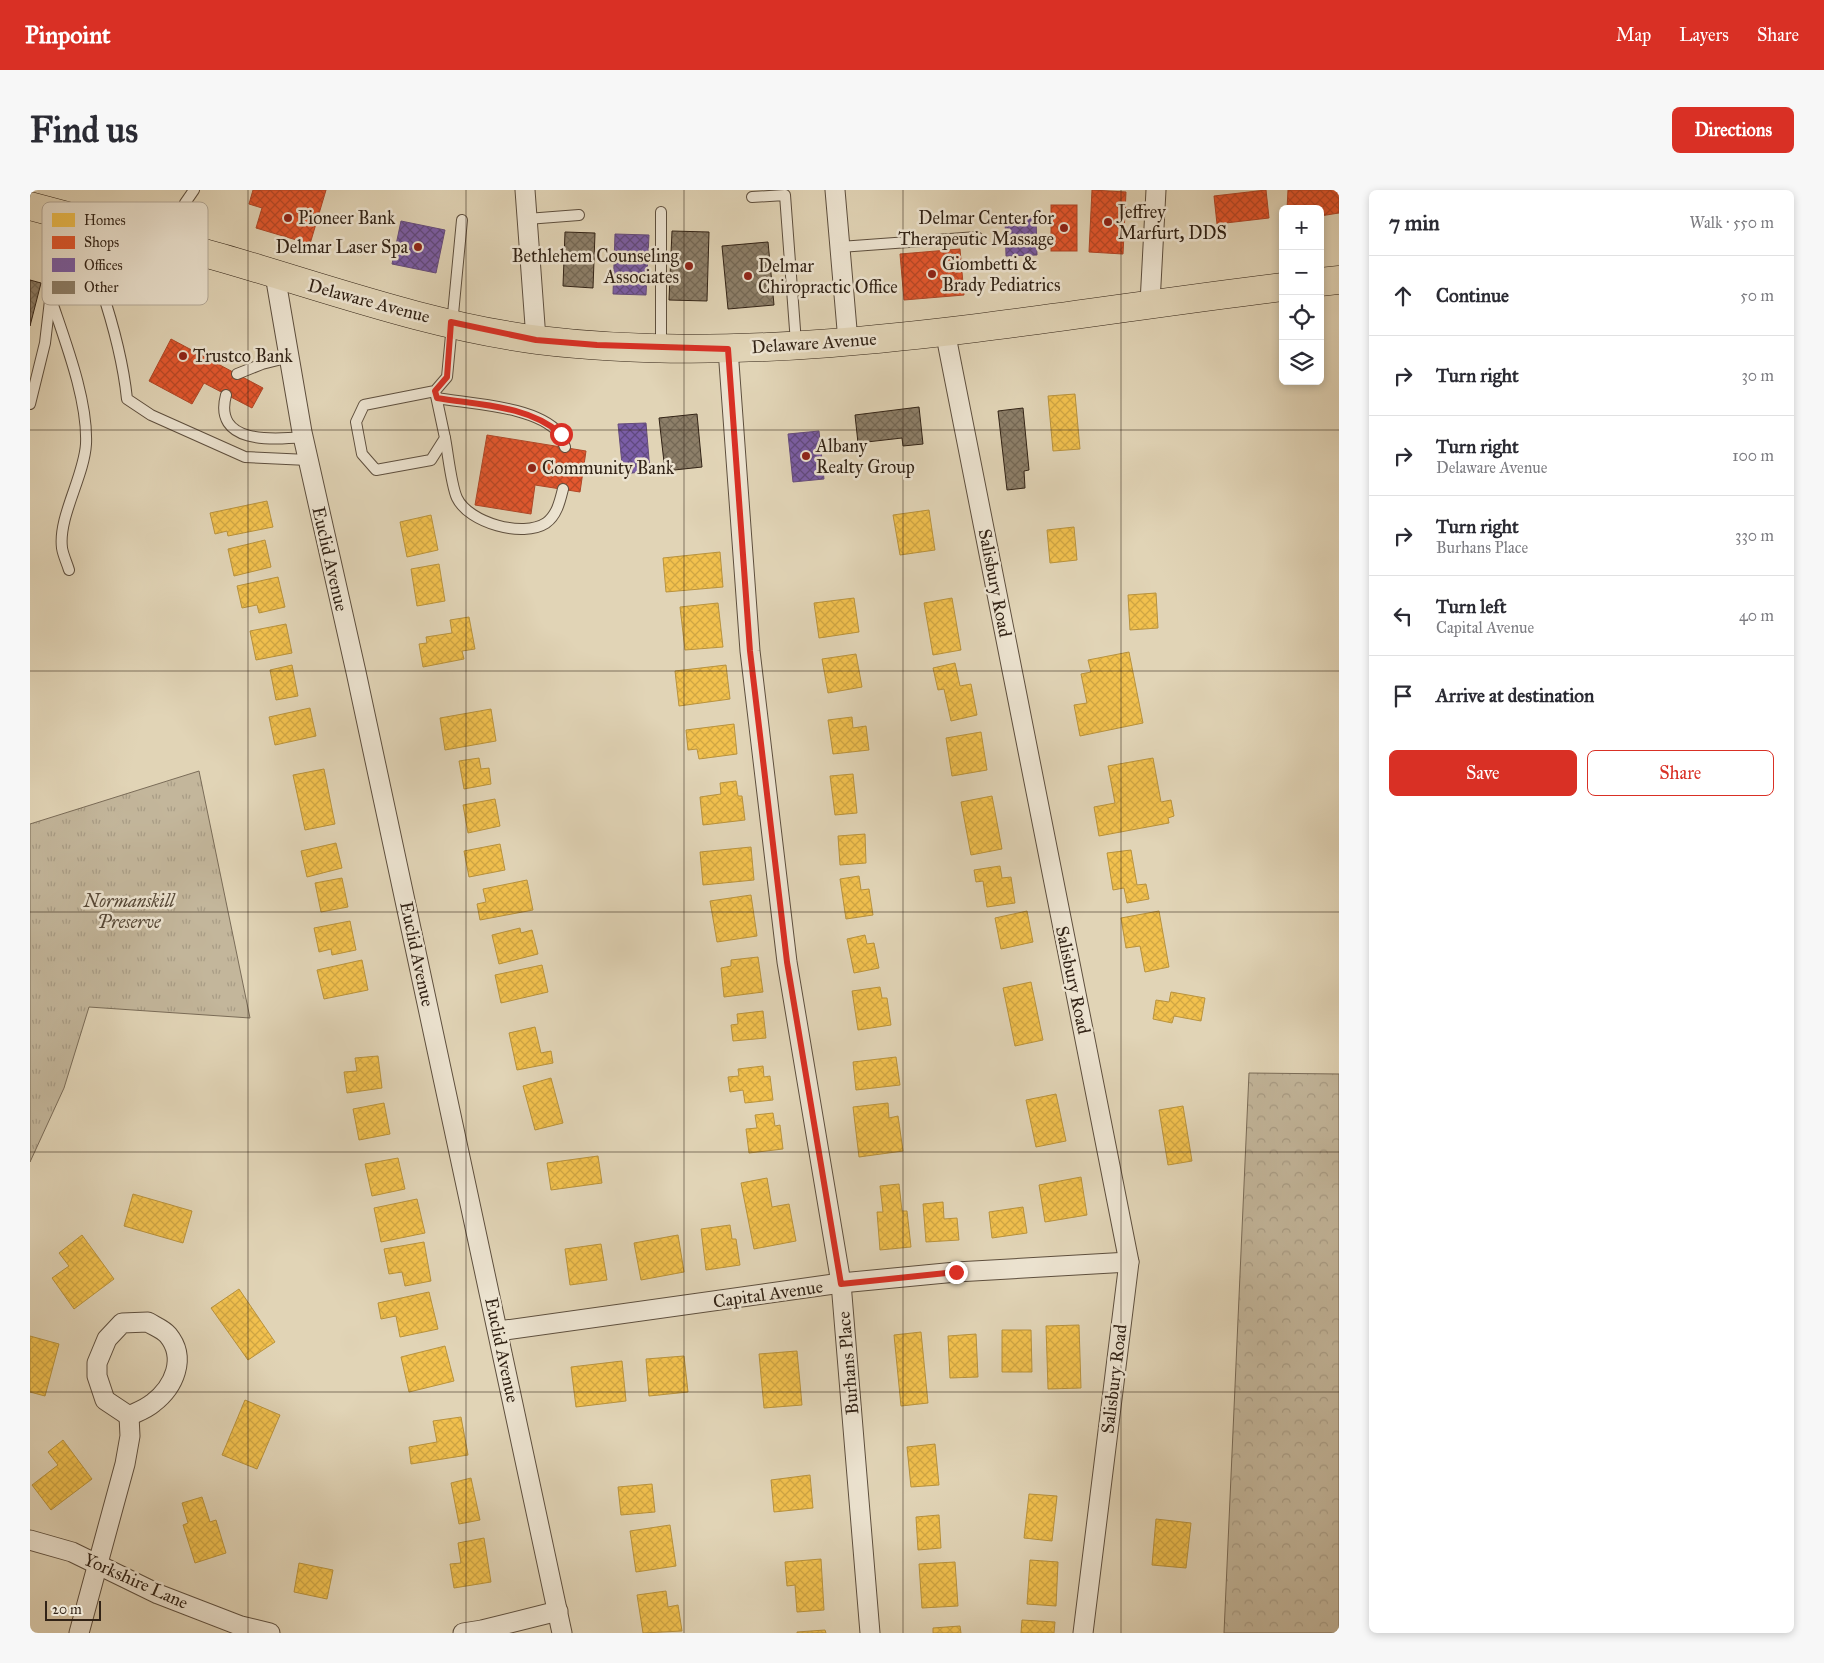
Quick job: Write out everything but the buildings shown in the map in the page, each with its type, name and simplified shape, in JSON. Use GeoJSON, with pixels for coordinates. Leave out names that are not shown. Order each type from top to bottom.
{"type":"FeatureCollection","features":[{"type":"Feature","properties":{"kind":"main road","name":"Delaware Avenue"},"geometry":{"type":"LineString","coordinates":[[208,255],[451,322],[536,340],[661,347],[728,349],[848,341],[945,331],[1279,287]]}},
{"type":"Feature","properties":{"kind":"main road"},"geometry":{"type":"LineString","coordinates":[[1324,282],[1339,280]]}},
{"type":"Feature","properties":{"kind":"street"},"geometry":{"type":"LineString","coordinates":[[525,190],[536,340]]}},
{"type":"Feature","properties":{"kind":"street"},"geometry":{"type":"LineString","coordinates":[[835,190],[848,341]]}},
{"type":"Feature","properties":{"kind":"street"},"geometry":{"type":"LineString","coordinates":[[1150,303],[1156,190]]}},
{"type":"Feature","properties":{"kind":"street","name":"Euclid Avenue"},"geometry":{"type":"LineString","coordinates":[[275,275],[303,437],[499,1331],[562,1633]]}},
{"type":"Feature","properties":{"kind":"street","name":"Salisbury Road"},"geometry":{"type":"LineString","coordinates":[[945,331],[1129,1262],[1083,1633]]}},
{"type":"Feature","properties":{"kind":"street","name":"Burhans Place"},"geometry":{"type":"LineString","coordinates":[[728,349],[750,651],[786,953],[841,1284],[870,1633]]}},
{"type":"Feature","properties":{"kind":"street","name":"Capital Avenue"},"geometry":{"type":"LineString","coordinates":[[499,1331],[841,1284],[956,1272],[1129,1262]]}},
{"type":"Feature","properties":{"kind":"street"},"geometry":{"type":"LineString","coordinates":[[148,1322],[166,1333],[174,1345],[179,1363],[167,1391],[152,1405],[129,1416],[105,1400],[97,1376],[97,1363],[107,1339],[122,1323],[148,1322]]}},
{"type":"Feature","properties":{"kind":"street"},"geometry":{"type":"LineString","coordinates":[[79,1633],[125,1464],[130,1436],[129,1416]]}},
{"type":"Feature","properties":{"kind":"street","name":"Yorkshire Lane"},"geometry":{"type":"LineString","coordinates":[[30,1540],[72,1552],[158,1594],[241,1626],[270,1633]]}},
{"type":"Feature","properties":{"kind":"street"},"geometry":{"type":"LineString","coordinates":[[462,1633],[482,1630],[558,1611]]}},
{"type":"Feature","properties":{"kind":"lane"},"geometry":{"type":"LineString","coordinates":[[186,202],[194,190]]}},
{"type":"Feature","properties":{"kind":"lane"},"geometry":{"type":"LineString","coordinates":[[752,197],[785,195],[796,344]]}},
{"type":"Feature","properties":{"kind":"lane"},"geometry":{"type":"LineString","coordinates":[[661,212],[661,347]]}},
{"type":"Feature","properties":{"kind":"lane"},"geometry":{"type":"LineString","coordinates":[[527,219],[579,215]]}},
{"type":"Feature","properties":{"kind":"lane"},"geometry":{"type":"LineString","coordinates":[[462,220],[447,377],[436,394],[457,498],[467,512],[498,527],[518,530],[546,523],[560,505],[562,489]]}},
{"type":"Feature","properties":{"kind":"lane"},"geometry":{"type":"LineString","coordinates":[[840,247],[977,237]]}},
{"type":"Feature","properties":{"kind":"lane"},"geometry":{"type":"LineString","coordinates":[[30,404],[45,343],[50,305]]}},
{"type":"Feature","properties":{"kind":"lane"},"geometry":{"type":"LineString","coordinates":[[53,305],[70,358],[83,410],[86,441],[81,470],[63,528],[62,548],[69,570]]}},
{"type":"Feature","properties":{"kind":"lane"},"geometry":{"type":"LineString","coordinates":[[107,305],[124,373],[127,399],[150,415],[245,457],[308,460]]}},
{"type":"Feature","properties":{"kind":"lane"},"geometry":{"type":"LineString","coordinates":[[238,374],[262,364],[290,357]]}},
{"type":"Feature","properties":{"kind":"lane"},"geometry":{"type":"LineString","coordinates":[[226,394],[223,410],[225,417],[242,434],[258,438],[303,437]]}},
{"type":"Feature","properties":{"kind":"lane"},"geometry":{"type":"LineString","coordinates":[[445,438],[431,460],[376,470],[362,454],[356,422],[364,405],[436,394],[521,412],[547,422],[561,434],[565,447]]}},
{"type":"Feature","properties":{"kind":"green space","name":"Normanskill Preserve"},"geometry":{"type":"Polygon","coordinates":[[[199,771],[250,1018],[89,1007],[64,1088],[30,1162],[30,824],[199,771]]]}},
{"type":"Feature","properties":{"kind":"green space"},"geometry":{"type":"Polygon","coordinates":[[[1249,1073],[1339,1074],[1339,1633],[1224,1633],[1249,1073]]]}},
{"type":"Feature","properties":{"kind":"place","name":"Pioneer Bank"},"geometry":{"type":"Point","coordinates":[288,218]}},
{"type":"Feature","properties":{"kind":"place","name":"Jeffrey Marfurt, DDS"},"geometry":{"type":"Point","coordinates":[1108,222]}},
{"type":"Feature","properties":{"kind":"place","name":"Delmar Center for Therapeutic Massage"},"geometry":{"type":"Point","coordinates":[1064,228]}},
{"type":"Feature","properties":{"kind":"place","name":"Delmar Laser Spa"},"geometry":{"type":"Point","coordinates":[418,247]}},
{"type":"Feature","properties":{"kind":"place","name":"Bethlehem Counseling Associates"},"geometry":{"type":"Point","coordinates":[689,266]}},
{"type":"Feature","properties":{"kind":"place","name":"Giombetti & Brady Pediatrics"},"geometry":{"type":"Point","coordinates":[932,274]}},
{"type":"Feature","properties":{"kind":"place","name":"Delmar Chiropractic Office"},"geometry":{"type":"Point","coordinates":[748,276]}},
{"type":"Feature","properties":{"kind":"place","name":"Trustco Bank"},"geometry":{"type":"Point","coordinates":[183,356]}},
{"type":"Feature","properties":{"kind":"place","name":"Albany Realty Group"},"geometry":{"type":"Point","coordinates":[806,456]}},
{"type":"Feature","properties":{"kind":"place","name":"Community Bank"},"geometry":{"type":"Point","coordinates":[532,468]}},
{"type":"Feature","properties":{"kind":"route"},"geometry":{"type":"LineString","coordinates":[[561,434],[547,422],[521,412],[437,398],[435,391],[447,377],[451,322],[536,340],[597,345],[728,349],[750,651],[787,962],[841,1284],[956,1272]]}}]}
